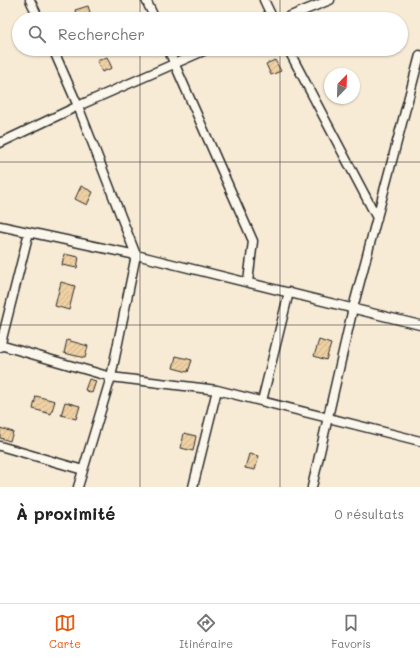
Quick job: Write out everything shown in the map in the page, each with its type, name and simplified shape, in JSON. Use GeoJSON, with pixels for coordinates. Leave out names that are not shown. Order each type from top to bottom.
{"type":"FeatureCollection","features":[{"type":"Feature","properties":{"kind":"street"},"geometry":{"type":"LineString","coordinates":[[30,0],[36,12]]}},
{"type":"Feature","properties":{"kind":"street"},"geometry":{"type":"LineString","coordinates":[[146,0],[152,12]]}},
{"type":"Feature","properties":{"kind":"street"},"geometry":{"type":"LineString","coordinates":[[264,0],[270,12]]}},
{"type":"Feature","properties":{"kind":"street"},"geometry":{"type":"LineString","coordinates":[[300,12],[330,0]]}},
{"type":"Feature","properties":{"kind":"street"},"geometry":{"type":"LineString","coordinates":[[312,487],[353,308],[420,55]]}},
{"type":"Feature","properties":{"kind":"street"},"geometry":{"type":"LineString","coordinates":[[56,56],[78,106],[136,255],[111,377],[78,487]]}},
{"type":"Feature","properties":{"kind":"street"},"geometry":{"type":"LineString","coordinates":[[172,56],[253,241],[248,282]]}},
{"type":"Feature","properties":{"kind":"street"},"geometry":{"type":"LineString","coordinates":[[0,143],[78,106],[192,56]]}},
{"type":"Feature","properties":{"kind":"street"},"geometry":{"type":"LineString","coordinates":[[292,56],[377,218]]}},
{"type":"Feature","properties":{"kind":"street"},"geometry":{"type":"LineString","coordinates":[[0,226],[136,255],[420,325]]}},
{"type":"Feature","properties":{"kind":"street"},"geometry":{"type":"LineString","coordinates":[[29,232],[0,346],[111,377],[217,390],[420,441]]}},
{"type":"Feature","properties":{"kind":"street"},"geometry":{"type":"LineString","coordinates":[[262,401],[289,292]]}},
{"type":"Feature","properties":{"kind":"street"},"geometry":{"type":"LineString","coordinates":[[193,487],[217,390]]}},
{"type":"Feature","properties":{"kind":"street"},"geometry":{"type":"LineString","coordinates":[[0,446],[83,470]]}},
{"type":"Feature","properties":{"kind":"building"},"geometry":{"type":"Polygon","coordinates":[[[88,6],[90,12],[76,12],[75,10],[88,6]]]}},
{"type":"Feature","properties":{"kind":"building"},"geometry":{"type":"Polygon","coordinates":[[[107,57],[112,68],[102,72],[97,61],[107,57]]]}},
{"type":"Feature","properties":{"kind":"building"},"geometry":{"type":"Polygon","coordinates":[[[275,60],[281,71],[271,75],[266,64],[275,60]]]}},
{"type":"Feature","properties":{"kind":"building"},"geometry":{"type":"Polygon","coordinates":[[[81,186],[93,192],[87,205],[75,199],[81,186]]]}},
{"type":"Feature","properties":{"kind":"building"},"geometry":{"type":"Polygon","coordinates":[[[64,254],[79,257],[77,268],[62,265],[64,254]]]}},
{"type":"Feature","properties":{"kind":"building"},"geometry":{"type":"Polygon","coordinates":[[[61,282],[75,286],[69,310],[55,306],[61,282]]]}},
{"type":"Feature","properties":{"kind":"building"},"geometry":{"type":"Polygon","coordinates":[[[67,340],[88,346],[85,358],[64,353],[67,340]]]}},
{"type":"Feature","properties":{"kind":"building"},"geometry":{"type":"Polygon","coordinates":[[[319,340],[331,344],[326,360],[314,356],[319,340]]]}},
{"type":"Feature","properties":{"kind":"building"},"geometry":{"type":"Polygon","coordinates":[[[176,356],[192,360],[188,372],[173,368],[176,356]]]}},
{"type":"Feature","properties":{"kind":"building"},"geometry":{"type":"Polygon","coordinates":[[[89,379],[96,381],[92,393],[85,390],[89,379]]]}},
{"type":"Feature","properties":{"kind":"building"},"geometry":{"type":"Polygon","coordinates":[[[36,396],[55,401],[51,414],[33,409],[36,396]]]}},
{"type":"Feature","properties":{"kind":"building"},"geometry":{"type":"Polygon","coordinates":[[[65,402],[80,406],[76,419],[61,415],[65,402]]]}},
{"type":"Feature","properties":{"kind":"building"},"geometry":{"type":"Polygon","coordinates":[[[0,428],[13,432],[10,441],[0,438],[0,428]]]}},
{"type":"Feature","properties":{"kind":"building"},"geometry":{"type":"Polygon","coordinates":[[[184,433],[196,436],[193,451],[181,448],[184,433]]]}},
{"type":"Feature","properties":{"kind":"building"},"geometry":{"type":"Polygon","coordinates":[[[249,454],[259,456],[255,470],[245,468],[249,454]]]}}]}
